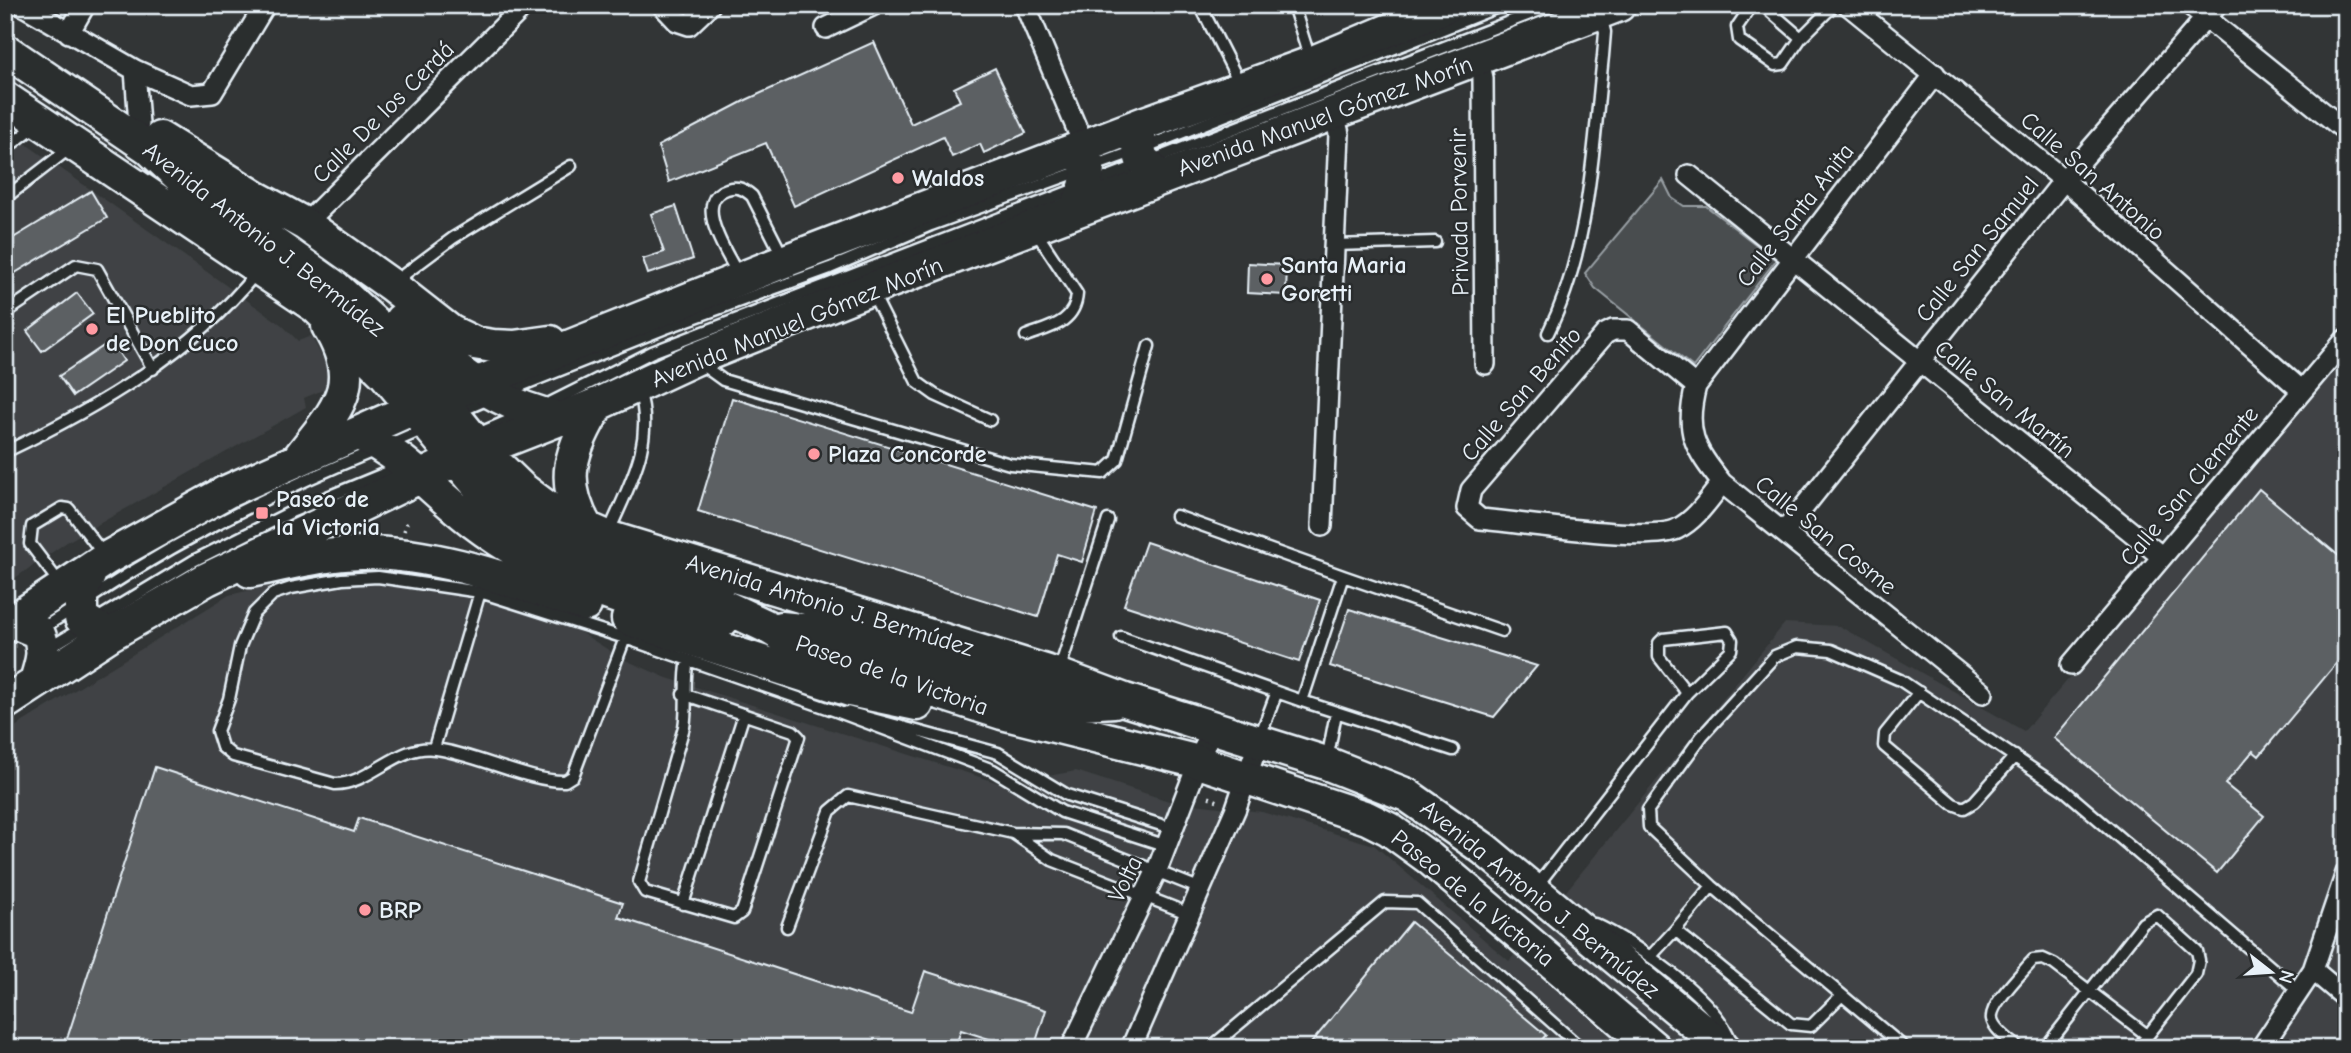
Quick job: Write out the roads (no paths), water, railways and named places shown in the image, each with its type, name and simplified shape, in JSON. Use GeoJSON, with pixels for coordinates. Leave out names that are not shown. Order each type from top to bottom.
{"type":"FeatureCollection","features":[{"type":"Feature","properties":{"kind":"main road","name":"Avenida Manuel Gómez Morín"},"geometry":{"type":"LineString","coordinates":[[27,642],[85,613],[99,563],[226,492],[297,461],[434,441],[598,404],[695,359],[870,289],[1034,229],[1083,177],[1146,153],[1242,87],[1311,63],[1449,5]]}},
{"type":"Feature","properties":{"kind":"main road","name":"Avenida Manuel Gómez Morín"},"geometry":{"type":"LineString","coordinates":[[5,704],[27,642],[85,613],[207,579],[434,441],[483,390],[606,331],[785,261],[1083,177],[1146,153],[1334,113],[1609,9]]}},
{"type":"Feature","properties":{"kind":"main road"},"geometry":{"type":"LineString","coordinates":[[5,36],[33,49],[139,124],[305,225],[391,285],[451,332],[474,343],[514,347],[606,331]]}},
{"type":"Feature","properties":{"kind":"main road","name":"Avenida Antonio J. Bermúdez"},"geometry":{"type":"LineString","coordinates":[[5,50],[149,148],[181,178],[335,287],[367,314],[434,441],[538,502],[597,533],[1058,675],[1125,700],[1326,763],[1407,795],[1484,849],[1724,1048]]}},
{"type":"Feature","properties":{"kind":"main road"},"geometry":{"type":"LineString","coordinates":[[5,98],[82,147],[134,187],[316,306],[352,339],[434,441],[481,528],[561,576],[602,591],[712,620],[822,632],[1049,700],[1069,704],[1125,700]]}},
{"type":"Feature","properties":{"kind":"main road"},"geometry":{"type":"LineString","coordinates":[[82,147],[136,169],[181,178],[260,216],[319,254],[372,293],[434,352],[483,390],[544,415]]}},
{"type":"Feature","properties":{"kind":"main road"},"geometry":{"type":"LineString","coordinates":[[297,461],[333,413],[346,380],[346,362],[340,346],[316,306]]}},
{"type":"Feature","properties":{"kind":"main road"},"geometry":{"type":"LineString","coordinates":[[597,533],[574,507],[570,488],[571,459],[578,438],[598,404]]}},
{"type":"Feature","properties":{"kind":"main road"},"geometry":{"type":"LineString","coordinates":[[207,579],[326,556],[360,553],[396,555],[449,564],[514,583],[850,690],[942,709],[1002,713]]}},
{"type":"Feature","properties":{"kind":"main road","name":"Paseo de la Victoria"},"geometry":{"type":"LineString","coordinates":[[768,627],[802,648],[1002,713],[1199,762],[1367,818],[1409,842],[1654,1048]]}},
{"type":"Feature","properties":{"kind":"street"},"geometry":{"type":"LineString","coordinates":[[22,5],[135,70],[191,95],[212,93],[265,5]]}},
{"type":"Feature","properties":{"kind":"street"},"geometry":{"type":"LineString","coordinates":[[69,33],[85,5]]}},
{"type":"Feature","properties":{"kind":"street","name":"Calle De los Cerdá"},"geometry":{"type":"LineString","coordinates":[[305,225],[525,5]]}},
{"type":"Feature","properties":{"kind":"street"},"geometry":{"type":"LineString","coordinates":[[662,5],[677,21],[689,25],[710,5]]}},
{"type":"Feature","properties":{"kind":"street"},"geometry":{"type":"LineString","coordinates":[[826,28],[874,5]]}},
{"type":"Feature","properties":{"kind":"street"},"geometry":{"type":"LineString","coordinates":[[1026,5],[1083,177]]}},
{"type":"Feature","properties":{"kind":"street","name":"Calle San Antonio"},"geometry":{"type":"LineString","coordinates":[[1848,5],[2064,180],[2301,390]]}},
{"type":"Feature","properties":{"kind":"street"},"geometry":{"type":"LineString","coordinates":[[2204,9],[2346,131]]}},
{"type":"Feature","properties":{"kind":"street","name":"Calle San Samuel"},"geometry":{"type":"LineString","coordinates":[[1784,532],[1918,361],[2204,9]]}},
{"type":"Feature","properties":{"kind":"street","name":"Privada Porvenir"},"geometry":{"type":"LineString","coordinates":[[1479,60],[1482,78],[1485,364]]}},
{"type":"Feature","properties":{"kind":"street"},"geometry":{"type":"LineString","coordinates":[[135,70],[139,124]]}},
{"type":"Feature","properties":{"kind":"street","name":"Calle Santa Anita"},"geometry":{"type":"LineString","coordinates":[[1696,386],[1791,258],[1935,74]]}},
{"type":"Feature","properties":{"kind":"street"},"geometry":{"type":"LineString","coordinates":[[1322,526],[1339,134],[1334,113]]}},
{"type":"Feature","properties":{"kind":"street","name":"Calle San Martín"},"geometry":{"type":"LineString","coordinates":[[1689,175],[2161,556]]}},
{"type":"Feature","properties":{"kind":"street","name":"Calle San Benito"},"geometry":{"type":"LineString","coordinates":[[1696,386],[1628,330],[1613,330],[1605,334],[1471,490],[1467,508],[1480,519],[1650,535],[1678,528],[1691,519],[1722,483]]}},
{"type":"Feature","properties":{"kind":"street","name":"Calle San Clemente"},"geometry":{"type":"LineString","coordinates":[[2071,665],[2346,339]]}},
{"type":"Feature","properties":{"kind":"street","name":"Calle San Cosme"},"geometry":{"type":"LineString","coordinates":[[1696,386],[1690,406],[1693,442],[1722,483],[1983,693]]}},
{"type":"Feature","properties":{"kind":"street","name":"Volta"},"geometry":{"type":"LineString","coordinates":[[1071,1048],[1157,870],[1212,727]]}},
{"type":"Feature","properties":{"kind":"street"},"geometry":{"type":"LineString","coordinates":[[1131,1048],[1248,778],[1259,741]]}},
{"type":"Feature","properties":{"kind":"street"},"geometry":{"type":"LineString","coordinates":[[2261,1048],[2313,970],[2346,873]]}},
{"type":"Feature","properties":{"kind":"street"},"geometry":{"type":"LineString","coordinates":[[2313,970],[2346,998]]}},
{"type":"Feature","properties":{"kind":"lane"},"geometry":{"type":"LineString","coordinates":[[1200,5],[1242,87]]}},
{"type":"Feature","properties":{"kind":"lane"},"geometry":{"type":"LineString","coordinates":[[1293,5],[1311,63]]}},
{"type":"Feature","properties":{"kind":"lane"},"geometry":{"type":"LineString","coordinates":[[1146,153],[1503,5]]}},
{"type":"Feature","properties":{"kind":"lane"},"geometry":{"type":"LineString","coordinates":[[1146,153],[1553,5]]}},
{"type":"Feature","properties":{"kind":"lane"},"geometry":{"type":"LineString","coordinates":[[1752,5],[1737,27],[1737,35],[1739,40],[1770,64],[1783,64],[1801,38],[1834,5]]}},
{"type":"Feature","properties":{"kind":"lane"},"geometry":{"type":"LineString","coordinates":[[1763,5],[1801,38]]}},
{"type":"Feature","properties":{"kind":"lane"},"geometry":{"type":"LineString","coordinates":[[1548,333],[1564,301],[1580,240],[1609,9]]}},
{"type":"Feature","properties":{"kind":"lane"},"geometry":{"type":"LineString","coordinates":[[5,149],[42,122]]}},
{"type":"Feature","properties":{"kind":"lane"},"geometry":{"type":"LineString","coordinates":[[5,198],[82,147]]}},
{"type":"Feature","properties":{"kind":"lane"},"geometry":{"type":"LineString","coordinates":[[391,285],[453,237],[571,166]]}},
{"type":"Feature","properties":{"kind":"lane"},"geometry":{"type":"LineString","coordinates":[[483,390],[663,329],[830,268],[931,225],[1083,177]]}},
{"type":"Feature","properties":{"kind":"lane"},"geometry":{"type":"LineString","coordinates":[[544,415],[653,352],[1083,177]]}},
{"type":"Feature","properties":{"kind":"lane"},"geometry":{"type":"LineString","coordinates":[[740,279],[710,216],[712,203],[719,192],[744,188],[752,196],[785,261]]}},
{"type":"Feature","properties":{"kind":"lane"},"geometry":{"type":"LineString","coordinates":[[1026,336],[1068,319],[1077,304],[1077,295],[1034,229]]}},
{"type":"Feature","properties":{"kind":"lane"},"geometry":{"type":"LineString","coordinates":[[1334,245],[1435,242]]}},
{"type":"Feature","properties":{"kind":"lane"},"geometry":{"type":"LineString","coordinates":[[5,313],[76,265],[90,266],[97,269],[153,369]]}},
{"type":"Feature","properties":{"kind":"lane"},"geometry":{"type":"LineString","coordinates":[[5,439],[8,451],[45,433],[153,369],[238,296],[260,269]]}},
{"type":"Feature","properties":{"kind":"lane"},"geometry":{"type":"LineString","coordinates":[[870,289],[917,383],[935,395],[990,420]]}},
{"type":"Feature","properties":{"kind":"lane"},"geometry":{"type":"LineString","coordinates":[[695,359],[711,374],[723,380],[998,461],[1046,469],[1103,473],[1117,460],[1149,346]]}},
{"type":"Feature","properties":{"kind":"lane"},"geometry":{"type":"LineString","coordinates":[[597,533],[637,468],[645,440],[646,410],[638,386]]}},
{"type":"Feature","properties":{"kind":"lane"},"geometry":{"type":"LineString","coordinates":[[85,613],[434,441]]}},
{"type":"Feature","properties":{"kind":"lane"},"geometry":{"type":"LineString","coordinates":[[85,613],[158,554],[305,479],[434,441]]}},
{"type":"Feature","properties":{"kind":"lane"},"geometry":{"type":"LineString","coordinates":[[85,613],[30,544],[32,526],[62,508],[69,509],[99,563]]}},
{"type":"Feature","properties":{"kind":"lane"},"geometry":{"type":"LineString","coordinates":[[1176,516],[1502,631]]}},
{"type":"Feature","properties":{"kind":"lane"},"geometry":{"type":"LineString","coordinates":[[1058,675],[1108,520]]}},
{"type":"Feature","properties":{"kind":"lane"},"geometry":{"type":"LineString","coordinates":[[1302,701],[1343,576]]}},
{"type":"Feature","properties":{"kind":"lane"},"geometry":{"type":"LineString","coordinates":[[625,638],[570,779],[561,781],[434,748],[407,752],[351,782],[335,784],[233,756],[222,747],[217,731],[229,699],[240,646],[254,613],[273,594],[342,579],[377,578],[480,593],[625,638],[836,711],[1004,775],[1062,812],[1170,837]]}},
{"type":"Feature","properties":{"kind":"lane"},"geometry":{"type":"LineString","coordinates":[[434,748],[480,593]]}},
{"type":"Feature","properties":{"kind":"lane"},"geometry":{"type":"LineString","coordinates":[[1534,891],[1687,693],[1731,650],[1732,640],[1727,632],[1663,639],[1659,643],[1658,657],[1687,693]]}},
{"type":"Feature","properties":{"kind":"lane"},"geometry":{"type":"LineString","coordinates":[[1121,636],[1276,694],[1453,750]]}},
{"type":"Feature","properties":{"kind":"lane"},"geometry":{"type":"LineString","coordinates":[[1905,1048],[1712,886],[1652,832],[1647,820],[1648,810],[1702,736],[1775,656],[1797,647],[1831,650],[1864,662],[1919,692],[2015,756],[2074,798],[2300,993]]}},
{"type":"Feature","properties":{"kind":"lane"},"geometry":{"type":"LineString","coordinates":[[683,694],[793,730],[799,737],[742,912],[734,918],[645,892],[639,882],[684,727],[683,694],[688,660]]}},
{"type":"Feature","properties":{"kind":"lane"},"geometry":{"type":"LineString","coordinates":[[1919,692],[1885,734],[1884,746],[1889,754],[1953,804],[1965,808],[1974,803],[2015,756]]}},
{"type":"Feature","properties":{"kind":"lane"},"geometry":{"type":"LineString","coordinates":[[1259,741],[1276,694]]}},
{"type":"Feature","properties":{"kind":"lane"},"geometry":{"type":"LineString","coordinates":[[836,711],[866,715],[998,753],[1067,795],[1170,837]]}},
{"type":"Feature","properties":{"kind":"lane"},"geometry":{"type":"LineString","coordinates":[[1326,763],[1336,713]]}},
{"type":"Feature","properties":{"kind":"lane"},"geometry":{"type":"LineString","coordinates":[[683,904],[744,714]]}},
{"type":"Feature","properties":{"kind":"lane"},"geometry":{"type":"LineString","coordinates":[[786,927],[830,811],[848,796],[1013,833],[1063,834],[1201,889]]}},
{"type":"Feature","properties":{"kind":"lane"},"geometry":{"type":"LineString","coordinates":[[1013,833],[1052,860],[1190,914]]}},
{"type":"Feature","properties":{"kind":"lane"},"geometry":{"type":"LineString","coordinates":[[1650,956],[1712,886]]}},
{"type":"Feature","properties":{"kind":"lane"},"geometry":{"type":"LineString","coordinates":[[1210,1048],[1385,902],[1398,900],[1418,903],[1581,1048]]}},
{"type":"Feature","properties":{"kind":"lane"},"geometry":{"type":"LineString","coordinates":[[2045,1048],[2143,923],[2157,915],[2197,951],[2199,960],[2196,974],[2137,1048]]}},
{"type":"Feature","properties":{"kind":"lane"},"geometry":{"type":"LineString","coordinates":[[1567,918],[1605,928],[1650,956],[1726,1025],[1733,1048]]}},
{"type":"Feature","properties":{"kind":"lane"},"geometry":{"type":"LineString","coordinates":[[1675,930],[1791,1024],[1811,1026],[1842,995]]}},
{"type":"Feature","properties":{"kind":"lane"},"geometry":{"type":"LineString","coordinates":[[2019,1048],[1995,1026],[1991,1018],[1994,1007],[2033,960],[2054,964],[2147,1035]]}},
{"type":"Feature","properties":{"kind":"place","name":"Waldos"},"geometry":{"type":"Point","coordinates":[898,178]}},
{"type":"Feature","properties":{"kind":"place","name":"Santa Maria Goretti"},"geometry":{"type":"Point","coordinates":[1267,279]}},
{"type":"Feature","properties":{"kind":"place","name":"El Pueblito de Don Cuco"},"geometry":{"type":"Point","coordinates":[92,329]}},
{"type":"Feature","properties":{"kind":"place","name":"Plaza Concorde"},"geometry":{"type":"Point","coordinates":[814,454]}},
{"type":"Feature","properties":{"kind":"place","name":"Paseo de la Victoria"},"geometry":{"type":"Point","coordinates":[262,513]}},
{"type":"Feature","properties":{"kind":"place","name":"BRP"},"geometry":{"type":"Point","coordinates":[365,910]}}]}
